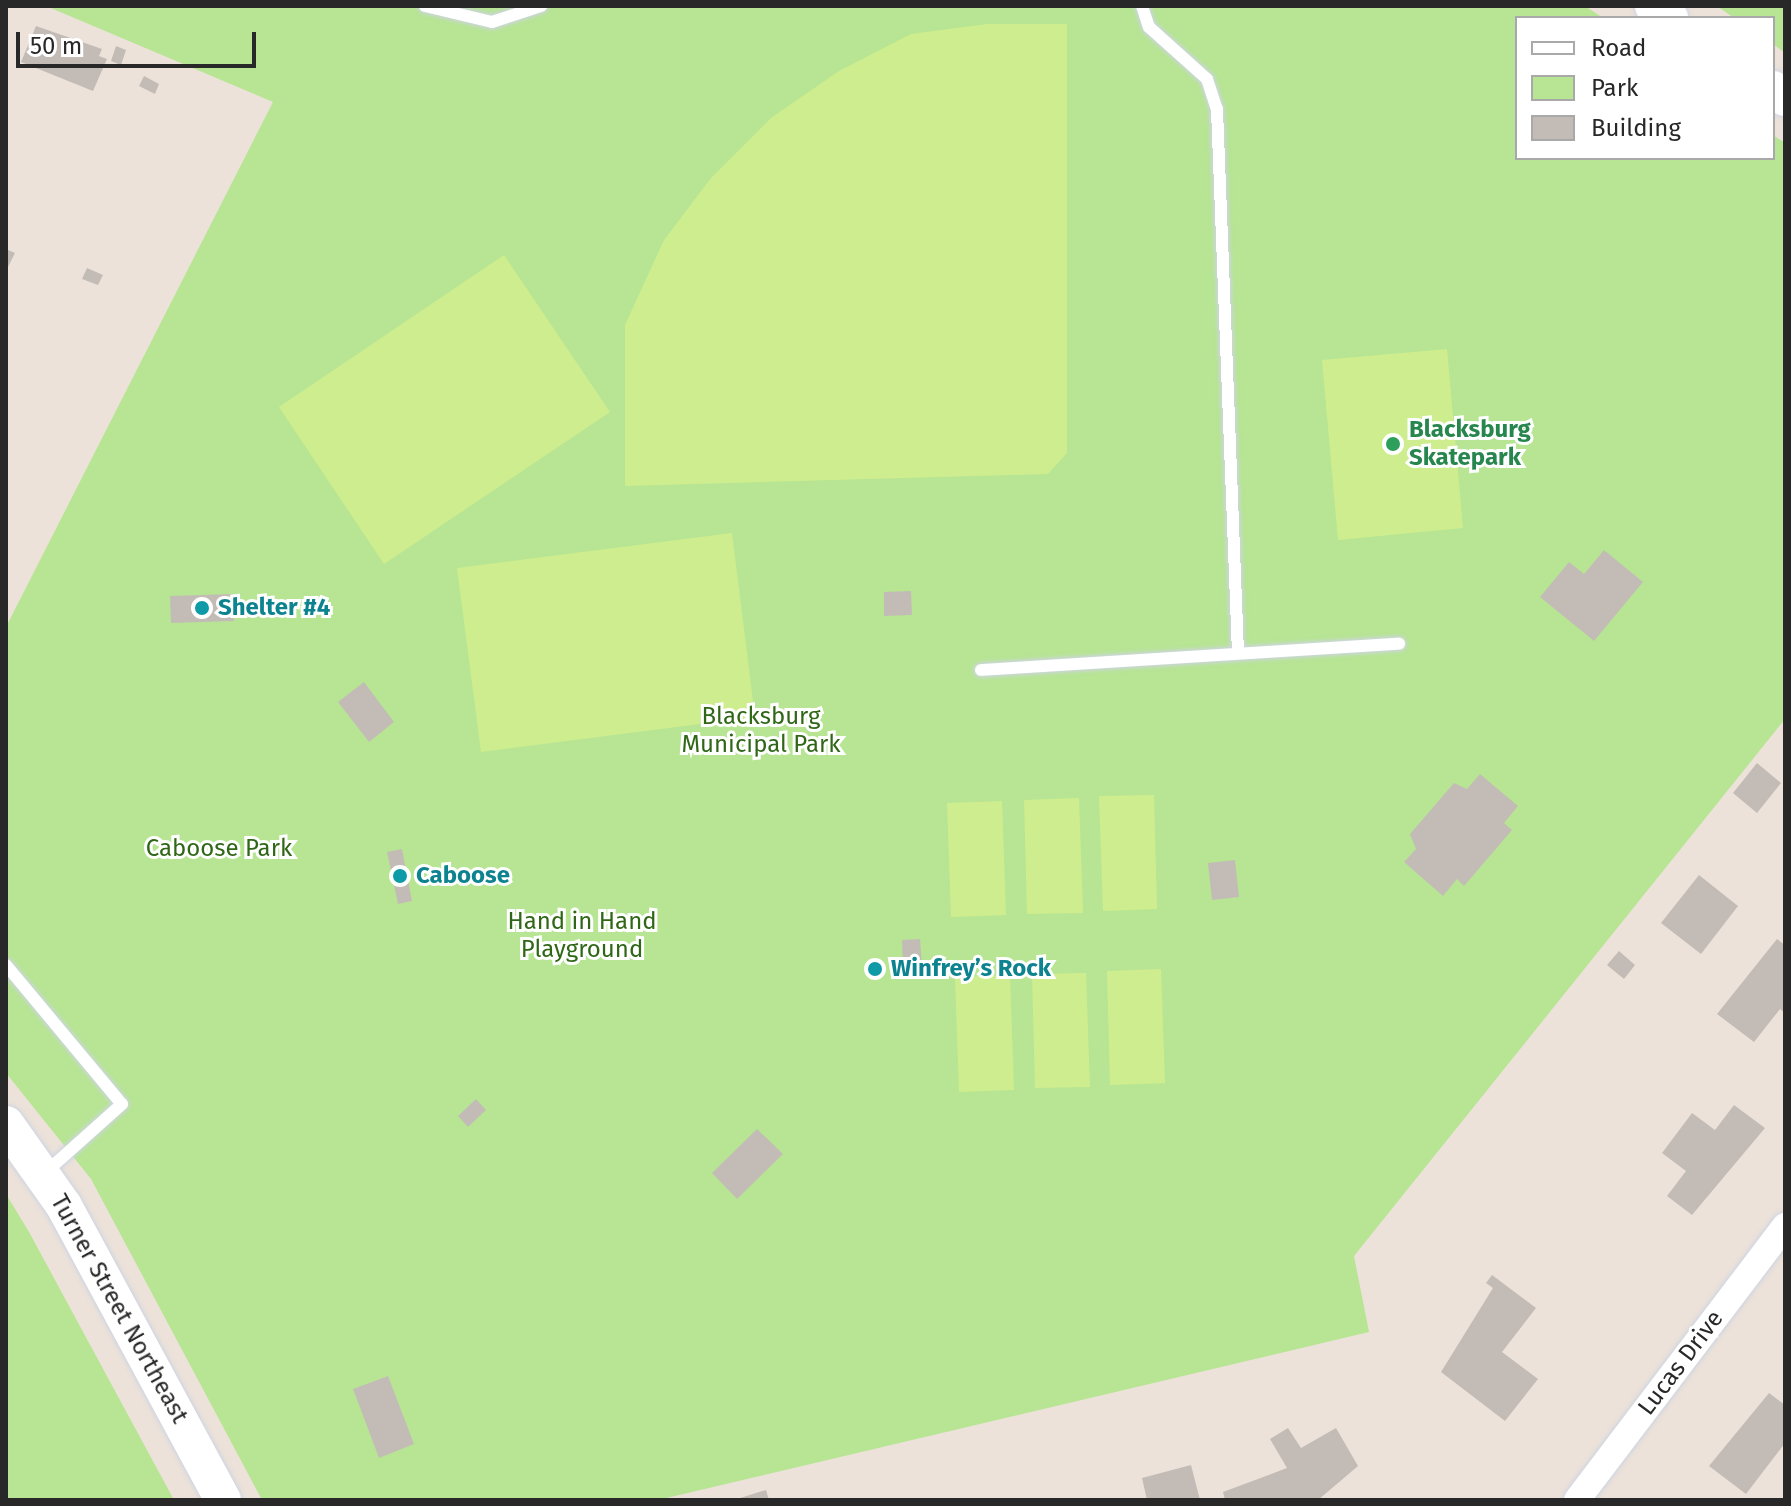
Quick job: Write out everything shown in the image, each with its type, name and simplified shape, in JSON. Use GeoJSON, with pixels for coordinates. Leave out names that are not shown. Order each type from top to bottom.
{"type":"FeatureCollection","features":[{"type":"Feature","properties":{"kind":"street","name":"Turner Street Northeast"},"geometry":{"type":"LineString","coordinates":[[6,1124],[43,1174],[223,1500]]}},
{"type":"Feature","properties":{"kind":"street","name":"Lucas Drive"},"geometry":{"type":"LineString","coordinates":[[1577,1500],[1785,1226]]}},
{"type":"Feature","properties":{"kind":"lane"},"geometry":{"type":"LineString","coordinates":[[425,6],[492,22],[541,6]]}},
{"type":"Feature","properties":{"kind":"lane"},"geometry":{"type":"LineString","coordinates":[[1142,6],[1149,27],[1207,79],[1217,109],[1238,652]]}},
{"type":"Feature","properties":{"kind":"lane"},"geometry":{"type":"LineString","coordinates":[[981,670],[1399,644]]}},
{"type":"Feature","properties":{"kind":"lane"},"geometry":{"type":"LineString","coordinates":[[6,965],[122,1104],[43,1174]]}},
{"type":"Feature","properties":{"kind":"green space","name":"Blacksburg Municipal Park"},"geometry":{"type":"Polygon","coordinates":[[[46,6],[1585,6],[1600,16],[1515,16],[1515,160],[1775,160],[1775,136],[1785,143],[1785,719],[1354,1256],[1369,1332],[658,1500],[262,1500],[91,1179],[6,1073],[6,627],[273,102],[46,6]]]}},
{"type":"Feature","properties":{"kind":"green space"},"geometry":{"type":"Polygon","coordinates":[[[1717,6],[1785,6],[1785,53],[1775,46],[1775,16],[1731,16],[1717,6]]]}},
{"type":"Feature","properties":{"kind":"green space"},"geometry":{"type":"Polygon","coordinates":[[[987,24],[1067,24],[1067,453],[1048,474],[625,486],[625,325],[664,240],[711,178],[771,118],[839,71],[911,34],[987,24]]]}},
{"type":"Feature","properties":{"kind":"green space"},"geometry":{"type":"Polygon","coordinates":[[[504,255],[610,412],[384,564],[279,407],[504,255]]]}},
{"type":"Feature","properties":{"kind":"green space","name":"Blacksburg Skatepark"},"geometry":{"type":"Polygon","coordinates":[[[1447,349],[1463,528],[1338,540],[1322,360],[1447,349]]]}},
{"type":"Feature","properties":{"kind":"green space"},"geometry":{"type":"Polygon","coordinates":[[[732,533],[755,717],[481,752],[457,568],[732,533]]]}},
{"type":"Feature","properties":{"kind":"green space"},"geometry":{"type":"Polygon","coordinates":[[[1154,795],[1157,909],[1103,911],[1099,796],[1154,795]]]}},
{"type":"Feature","properties":{"kind":"green space"},"geometry":{"type":"Polygon","coordinates":[[[1079,798],[1083,913],[1027,914],[1024,800],[1079,798]]]}},
{"type":"Feature","properties":{"kind":"green space"},"geometry":{"type":"Polygon","coordinates":[[[1002,801],[1006,915],[951,917],[947,803],[1002,801]]]}},
{"type":"Feature","properties":{"kind":"green space"},"geometry":{"type":"Polygon","coordinates":[[[1161,969],[1165,1083],[1110,1085],[1107,971],[1161,969]]]}},
{"type":"Feature","properties":{"kind":"green space"},"geometry":{"type":"Polygon","coordinates":[[[1086,973],[1090,1087],[1035,1088],[1032,974],[1086,973]]]}},
{"type":"Feature","properties":{"kind":"green space"},"geometry":{"type":"Polygon","coordinates":[[[1010,975],[1014,1090],[959,1092],[955,977],[1010,975]]]}},
{"type":"Feature","properties":{"kind":"green space"},"geometry":{"type":"Polygon","coordinates":[[[6,1194],[29,1232],[174,1500],[6,1500],[6,1194]]]}},
{"type":"Feature","properties":{"kind":"building"},"geometry":{"type":"Polygon","coordinates":[[[36,26],[102,49],[99,56],[107,59],[93,91],[21,62],[36,26]]]}},
{"type":"Feature","properties":{"kind":"building"},"geometry":{"type":"Polygon","coordinates":[[[116,46],[126,50],[121,65],[111,61],[116,46]]]}},
{"type":"Feature","properties":{"kind":"building"},"geometry":{"type":"Polygon","coordinates":[[[144,76],[159,84],[155,94],[139,86],[144,76]]]}},
{"type":"Feature","properties":{"kind":"building"},"geometry":{"type":"Polygon","coordinates":[[[6,249],[15,253],[6,271],[6,249]]]}},
{"type":"Feature","properties":{"kind":"building"},"geometry":{"type":"Polygon","coordinates":[[[87,268],[103,275],[98,285],[82,279],[87,268]]]}},
{"type":"Feature","properties":{"kind":"building"},"geometry":{"type":"Polygon","coordinates":[[[1604,550],[1643,582],[1594,641],[1540,597],[1569,562],[1584,574],[1604,550]]]}},
{"type":"Feature","properties":{"kind":"building"},"geometry":{"type":"Polygon","coordinates":[[[911,591],[912,615],[884,616],[884,592],[911,591]]]}},
{"type":"Feature","properties":{"kind":"building","name":"Shelter #4"},"geometry":{"type":"Polygon","coordinates":[[[233,594],[234,621],[171,623],[170,596],[233,594]]]}},
{"type":"Feature","properties":{"kind":"building"},"geometry":{"type":"Polygon","coordinates":[[[364,682],[394,722],[369,742],[338,702],[364,682]]]}},
{"type":"Feature","properties":{"kind":"building"},"geometry":{"type":"Polygon","coordinates":[[[1757,763],[1781,783],[1757,813],[1733,793],[1757,763]]]}},
{"type":"Feature","properties":{"kind":"building"},"geometry":{"type":"Polygon","coordinates":[[[1480,774],[1518,806],[1504,823],[1512,830],[1464,886],[1457,879],[1443,896],[1404,862],[1416,849],[1410,834],[1454,783],[1467,789],[1480,774]]]}},
{"type":"Feature","properties":{"kind":"building","name":"Caboose"},"geometry":{"type":"Polygon","coordinates":[[[402,849],[412,901],[398,904],[387,852],[402,849]]]}},
{"type":"Feature","properties":{"kind":"building"},"geometry":{"type":"Polygon","coordinates":[[[1235,860],[1239,897],[1212,900],[1208,863],[1235,860]]]}},
{"type":"Feature","properties":{"kind":"building"},"geometry":{"type":"Polygon","coordinates":[[[1699,875],[1738,906],[1701,954],[1661,923],[1699,875]]]}},
{"type":"Feature","properties":{"kind":"building"},"geometry":{"type":"Polygon","coordinates":[[[920,939],[922,966],[903,967],[902,940],[920,939]]]}},
{"type":"Feature","properties":{"kind":"building"},"geometry":{"type":"Polygon","coordinates":[[[1777,939],[1785,945],[1785,1013],[1780,1009],[1754,1042],[1717,1014],[1777,939]]]}},
{"type":"Feature","properties":{"kind":"building"},"geometry":{"type":"Polygon","coordinates":[[[1619,951],[1635,965],[1624,979],[1607,965],[1619,951]]]}},
{"type":"Feature","properties":{"kind":"building"},"geometry":{"type":"Polygon","coordinates":[[[476,1099],[486,1110],[468,1127],[458,1116],[476,1099]]]}},
{"type":"Feature","properties":{"kind":"building"},"geometry":{"type":"Polygon","coordinates":[[[1734,1105],[1765,1128],[1692,1215],[1667,1196],[1686,1171],[1662,1153],[1692,1113],[1715,1130],[1734,1105]]]}},
{"type":"Feature","properties":{"kind":"building"},"geometry":{"type":"Polygon","coordinates":[[[757,1129],[783,1154],[737,1199],[712,1173],[757,1129]]]}},
{"type":"Feature","properties":{"kind":"building"},"geometry":{"type":"Polygon","coordinates":[[[1492,1275],[1536,1308],[1502,1352],[1538,1379],[1505,1421],[1441,1372],[1493,1288],[1486,1283],[1492,1275]]]}},
{"type":"Feature","properties":{"kind":"building"},"geometry":{"type":"Polygon","coordinates":[[[388,1376],[414,1444],[379,1458],[353,1389],[388,1376]]]}},
{"type":"Feature","properties":{"kind":"building"},"geometry":{"type":"Polygon","coordinates":[[[1769,1393],[1785,1405],[1785,1443],[1746,1494],[1709,1466],[1769,1393]]]}},
{"type":"Feature","properties":{"kind":"building"},"geometry":{"type":"Polygon","coordinates":[[[1288,1428],[1301,1448],[1336,1428],[1358,1466],[1318,1500],[1225,1500],[1223,1492],[1287,1468],[1270,1439],[1288,1428]]]}},
{"type":"Feature","properties":{"kind":"building"},"geometry":{"type":"Polygon","coordinates":[[[1191,1465],[1200,1500],[1147,1500],[1142,1478],[1191,1465]]]}},
{"type":"Feature","properties":{"kind":"building"},"geometry":{"type":"Polygon","coordinates":[[[766,1490],[769,1500],[737,1500],[737,1499],[766,1490]]]}},
{"type":"Feature","properties":{"kind":"place","name":"Blacksburg Skatepark"},"geometry":{"type":"Point","coordinates":[1393,444]}},
{"type":"Feature","properties":{"kind":"place","name":"Shelter #4"},"geometry":{"type":"Point","coordinates":[202,608]}},
{"type":"Feature","properties":{"kind":"place","name":"Caboose"},"geometry":{"type":"Point","coordinates":[400,876]}},
{"type":"Feature","properties":{"kind":"place","name":"Winfrey’s Rock"},"geometry":{"type":"Point","coordinates":[875,969]}},
{"type":"Feature","properties":{"kind":"park label","name":"Caboose Park"},"geometry":{"type":"Point","coordinates":[219,849]}},
{"type":"Feature","properties":{"kind":"park label","name":"Hand in Hand Playground"},"geometry":{"type":"Point","coordinates":[582,936]}}]}
